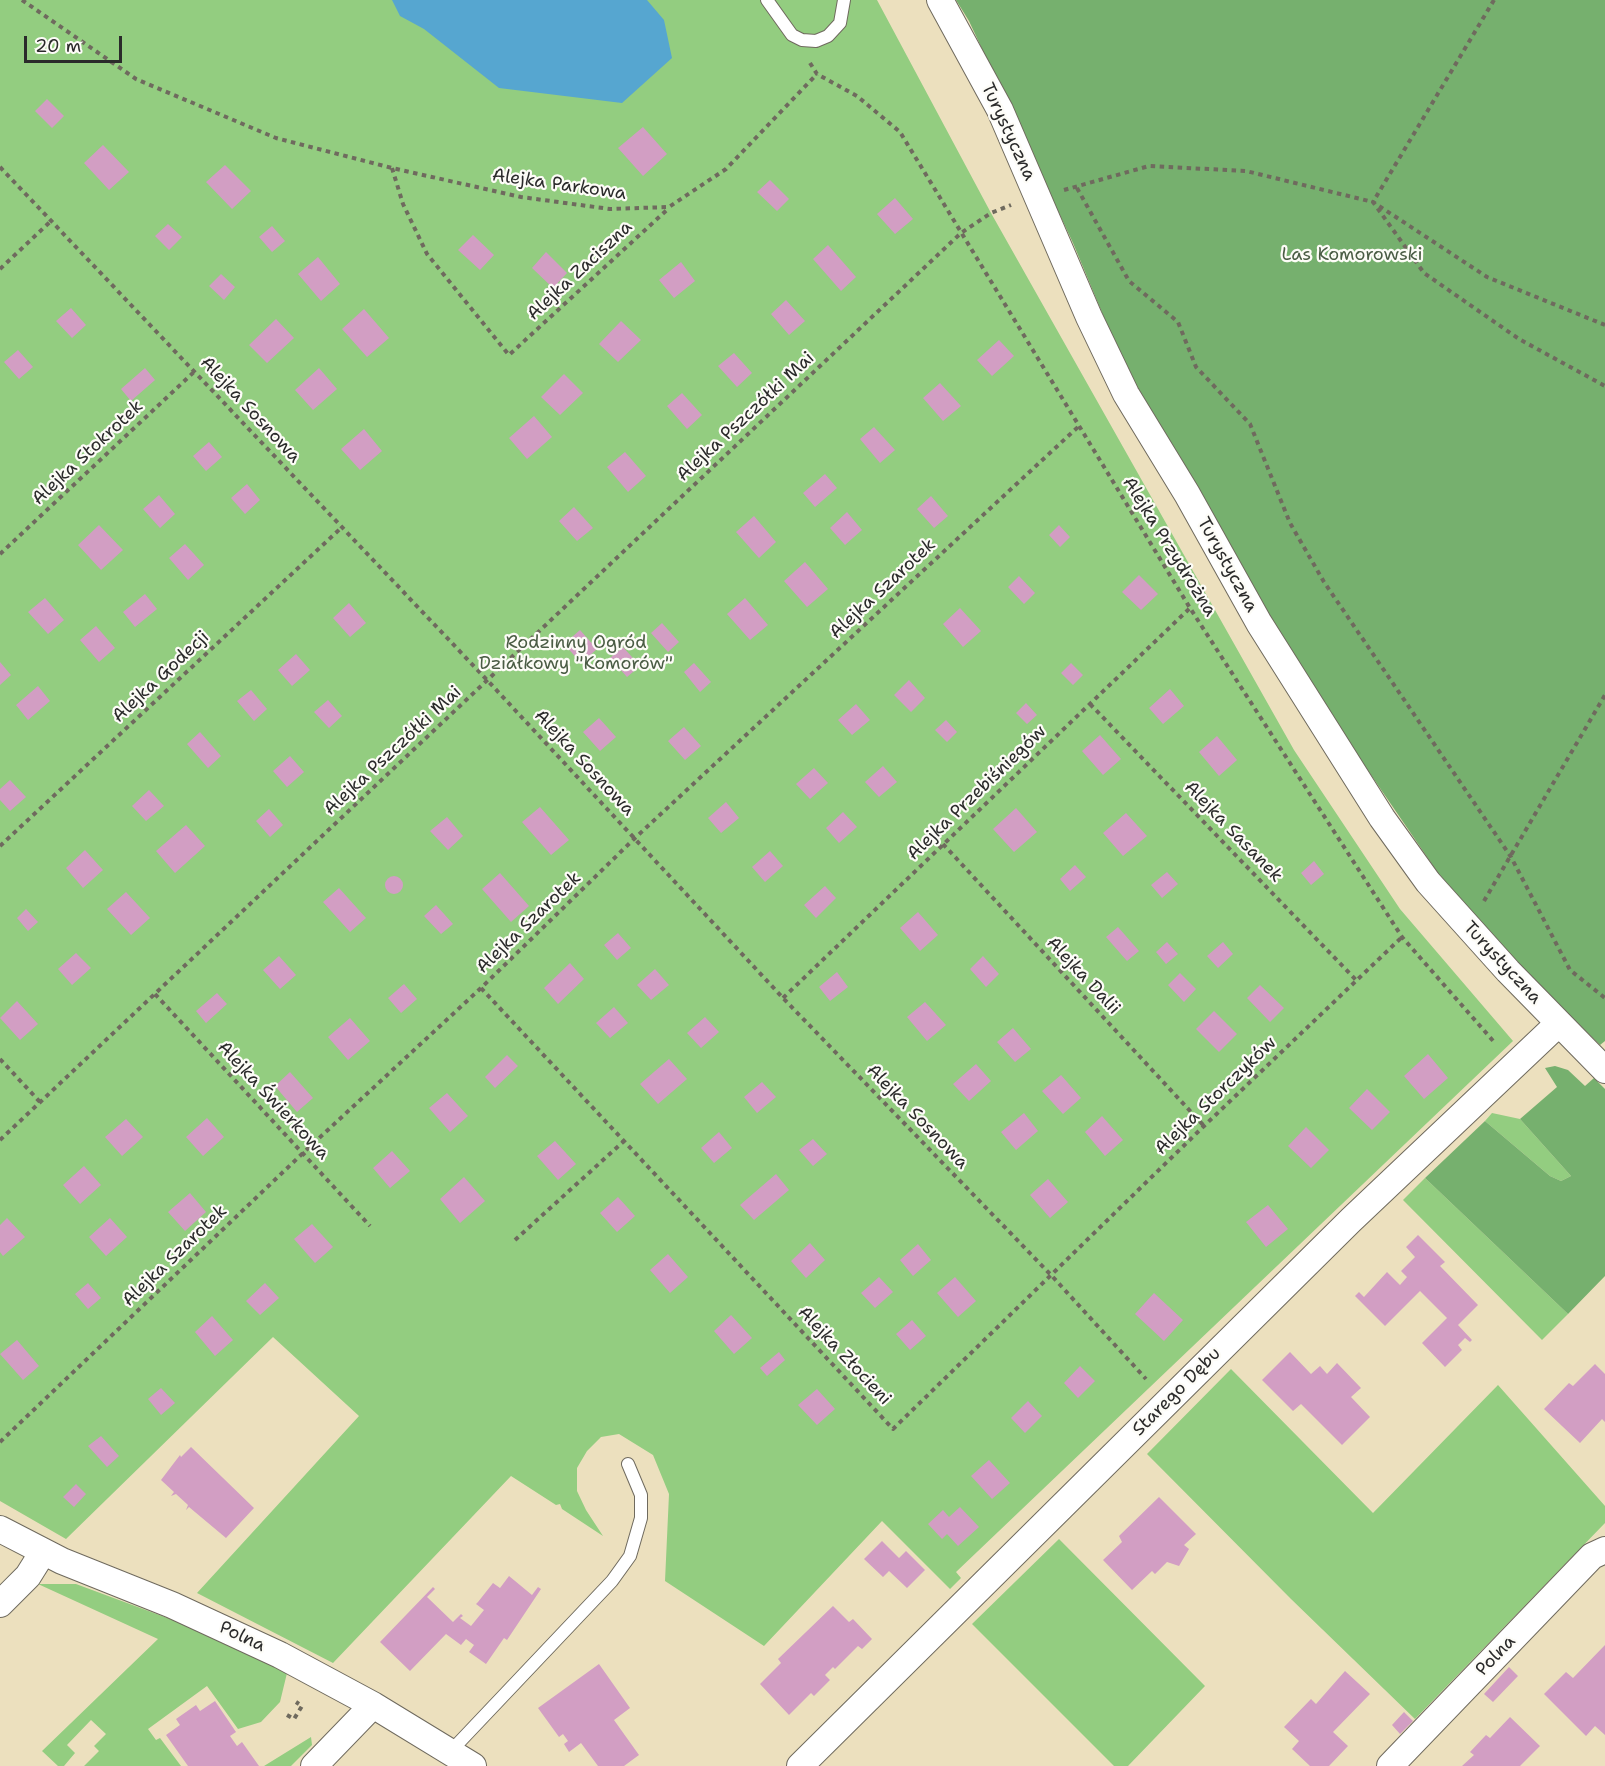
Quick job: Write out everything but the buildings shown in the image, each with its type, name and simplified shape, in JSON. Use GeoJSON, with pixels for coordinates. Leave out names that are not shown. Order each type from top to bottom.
{"type":"FeatureCollection","features":[{"type":"Feature","properties":{"kind":"street","name":"Turystyczna"},"geometry":{"type":"LineString","coordinates":[[940,0],[1000,110],[1089,317],[1126,393],[1187,494],[1259,623],[1382,818],[1428,882],[1558,1023],[1605,1070]]}},
{"type":"Feature","properties":{"kind":"street","name":"Starego Dębu"},"geometry":{"type":"LineString","coordinates":[[800,1766],[1351,1220],[1558,1023]]}},
{"type":"Feature","properties":{"kind":"street","name":"Polna"},"geometry":{"type":"LineString","coordinates":[[0,1529],[43,1552],[172,1605],[280,1655],[374,1705],[473,1766]]}},
{"type":"Feature","properties":{"kind":"street","name":"Polna"},"geometry":{"type":"LineString","coordinates":[[1390,1766],[1587,1560],[1605,1550]]}},
{"type":"Feature","properties":{"kind":"street"},"geometry":{"type":"LineString","coordinates":[[0,1604],[28,1576],[43,1552]]}},
{"type":"Feature","properties":{"kind":"street"},"geometry":{"type":"LineString","coordinates":[[314,1766],[374,1705]]}},
{"type":"Feature","properties":{"kind":"lane"},"geometry":{"type":"LineString","coordinates":[[767,0],[792,35],[802,40],[816,41],[828,36],[840,22],[844,0]]}},
{"type":"Feature","properties":{"kind":"lane"},"geometry":{"type":"LineString","coordinates":[[450,1752],[612,1581],[630,1556],[641,1518],[641,1495],[628,1464]]}},
{"type":"Feature","properties":{"kind":"path","name":"Alejka Parkowa"},"geometry":{"type":"LineString","coordinates":[[22,0],[136,79],[276,138],[392,168],[521,197],[610,208],[669,207]]}},
{"type":"Feature","properties":{"kind":"path"},"geometry":{"type":"LineString","coordinates":[[1373,202],[1494,0]]}},
{"type":"Feature","properties":{"kind":"path","name":"Alejka Przydrożna"},"geometry":{"type":"LineString","coordinates":[[669,207],[726,169],[817,74],[857,96],[900,132],[1190,608],[1402,937],[1496,1043]]}},
{"type":"Feature","properties":{"kind":"path"},"geometry":{"type":"LineString","coordinates":[[1036,195],[1077,188],[1149,166],[1246,171],[1373,202],[1487,277],[1605,325]]}},
{"type":"Feature","properties":{"kind":"path","name":"Alejka Sosnowa"},"geometry":{"type":"LineString","coordinates":[[0,167],[488,681],[783,998],[1052,1276],[1146,1379]]}},
{"type":"Feature","properties":{"kind":"path","name":"Alejka Zaciszna"},"geometry":{"type":"LineString","coordinates":[[392,168],[403,204],[427,254],[509,355],[669,207]]}},
{"type":"Feature","properties":{"kind":"path"},"geometry":{"type":"LineString","coordinates":[[1077,188],[1129,281],[1178,322],[1196,367],[1250,424],[1290,523],[1324,582],[1511,857],[1570,970],[1605,998]]}},
{"type":"Feature","properties":{"kind":"path"},"geometry":{"type":"LineString","coordinates":[[1373,202],[1424,273],[1519,339],[1605,386]]}},
{"type":"Feature","properties":{"kind":"path","name":"Alejka Pszczółki Mai"},"geometry":{"type":"LineString","coordinates":[[0,1140],[961,233],[991,213]]}},
{"type":"Feature","properties":{"kind":"path"},"geometry":{"type":"LineString","coordinates":[[0,269],[52,220]]}},
{"type":"Feature","properties":{"kind":"path","name":"Alejka Stokrotek"},"geometry":{"type":"LineString","coordinates":[[0,554],[195,371]]}},
{"type":"Feature","properties":{"kind":"path","name":"Alejka Szarotek"},"geometry":{"type":"LineString","coordinates":[[0,1442],[303,1153],[481,988],[635,838],[1079,426]]}},
{"type":"Feature","properties":{"kind":"path","name":"Alejka Godecji"},"geometry":{"type":"LineString","coordinates":[[0,846],[341,528]]}},
{"type":"Feature","properties":{"kind":"path","name":"Alejka Przebiśniegów"},"geometry":{"type":"LineString","coordinates":[[783,998],[1190,608]]}},
{"type":"Feature","properties":{"kind":"path"},"geometry":{"type":"LineString","coordinates":[[1468,927],[1605,695]]}},
{"type":"Feature","properties":{"kind":"path","name":"Alejka Sasanek"},"geometry":{"type":"LineString","coordinates":[[1090,704],[1356,980]]}},
{"type":"Feature","properties":{"kind":"path","name":"Alejka Dalii"},"geometry":{"type":"LineString","coordinates":[[943,844],[1204,1126]]}},
{"type":"Feature","properties":{"kind":"path","name":"Alejka Storczyków"},"geometry":{"type":"LineString","coordinates":[[1052,1276],[1204,1126],[1402,937]]}},
{"type":"Feature","properties":{"kind":"path","name":"Alejka Złocieni"},"geometry":{"type":"LineString","coordinates":[[481,988],[893,1429],[1052,1276]]}},
{"type":"Feature","properties":{"kind":"path","name":"Alejka Świerkowa"},"geometry":{"type":"LineString","coordinates":[[155,994],[370,1226]]}},
{"type":"Feature","properties":{"kind":"path"},"geometry":{"type":"LineString","coordinates":[[0,1059],[40,1102]]}},
{"type":"Feature","properties":{"kind":"path"},"geometry":{"type":"LineString","coordinates":[[515,1240],[624,1141]]}},
{"type":"Feature","properties":{"kind":"path"},"geometry":{"type":"LineString","coordinates":[[287,1715],[294,1719],[302,1706],[296,1702]]}},
{"type":"Feature","properties":{"kind":"green space","name":"Rodzinny Ogród Działkowy \"Komorów\""},"geometry":{"type":"Polygon","coordinates":[[[0,0],[877,0],[991,213],[1294,750],[1400,909],[1513,1041],[956,1572],[961,1578],[950,1589],[882,1521],[764,1646],[665,1581],[669,1494],[653,1455],[619,1434],[601,1437],[587,1451],[577,1468],[577,1491],[603,1536],[562,1509],[560,1504],[556,1505],[511,1476],[333,1663],[197,1593],[359,1416],[273,1337],[66,1539],[0,1501],[0,0]]]}},
{"type":"Feature","properties":{"kind":"green space","name":"Las Komorowski"},"geometry":{"type":"Polygon","coordinates":[[[956,0],[1605,0],[1605,1041],[1600,1045],[1525,972],[1438,873],[1330,715],[1234,557],[1123,363],[1073,243],[969,21],[956,0]]]}},
{"type":"Feature","properties":{"kind":"green space"},"geometry":{"type":"Polygon","coordinates":[[[1555,1066],[1568,1070],[1585,1086],[1594,1078],[1605,1089],[1605,1276],[1568,1314],[1425,1178],[1485,1121],[1550,1176],[1561,1181],[1571,1176],[1520,1119],[1557,1087],[1545,1068],[1555,1066]]]}},
{"type":"Feature","properties":{"kind":"green space"},"geometry":{"type":"Polygon","coordinates":[[[1492,1113],[1520,1119],[1571,1176],[1561,1181],[1550,1176],[1485,1121],[1492,1113]]]}},
{"type":"Feature","properties":{"kind":"green space"},"geometry":{"type":"Polygon","coordinates":[[[1425,1178],[1568,1314],[1542,1340],[1403,1200],[1425,1178]]]}},
{"type":"Feature","properties":{"kind":"green space"},"geometry":{"type":"Polygon","coordinates":[[[1231,1369],[1373,1513],[1498,1385],[1605,1506],[1605,1523],[1415,1719],[1291,1599],[1147,1454],[1231,1369]]]}},
{"type":"Feature","properties":{"kind":"green space"},"geometry":{"type":"Polygon","coordinates":[[[1059,1539],[1205,1686],[1128,1766],[1114,1766],[972,1624],[1059,1539]]]}},
{"type":"Feature","properties":{"kind":"green space"},"geometry":{"type":"Polygon","coordinates":[[[38,1584],[76,1584],[205,1632],[273,1664],[287,1673],[280,1702],[261,1722],[238,1729],[207,1686],[148,1729],[156,1740],[160,1738],[181,1766],[84,1766],[99,1751],[94,1746],[106,1734],[91,1720],[67,1745],[75,1753],[64,1766],[58,1766],[42,1751],[158,1639],[38,1584]]]}},
{"type":"Feature","properties":{"kind":"green space"},"geometry":{"type":"Polygon","coordinates":[[[311,1737],[312,1745],[291,1766],[264,1766],[311,1737]]]}},
{"type":"Feature","properties":{"kind":"water"},"geometry":{"type":"Polygon","coordinates":[[[392,0],[647,0],[664,20],[672,58],[622,103],[499,88],[424,29],[400,16],[392,0]]]}}]}
